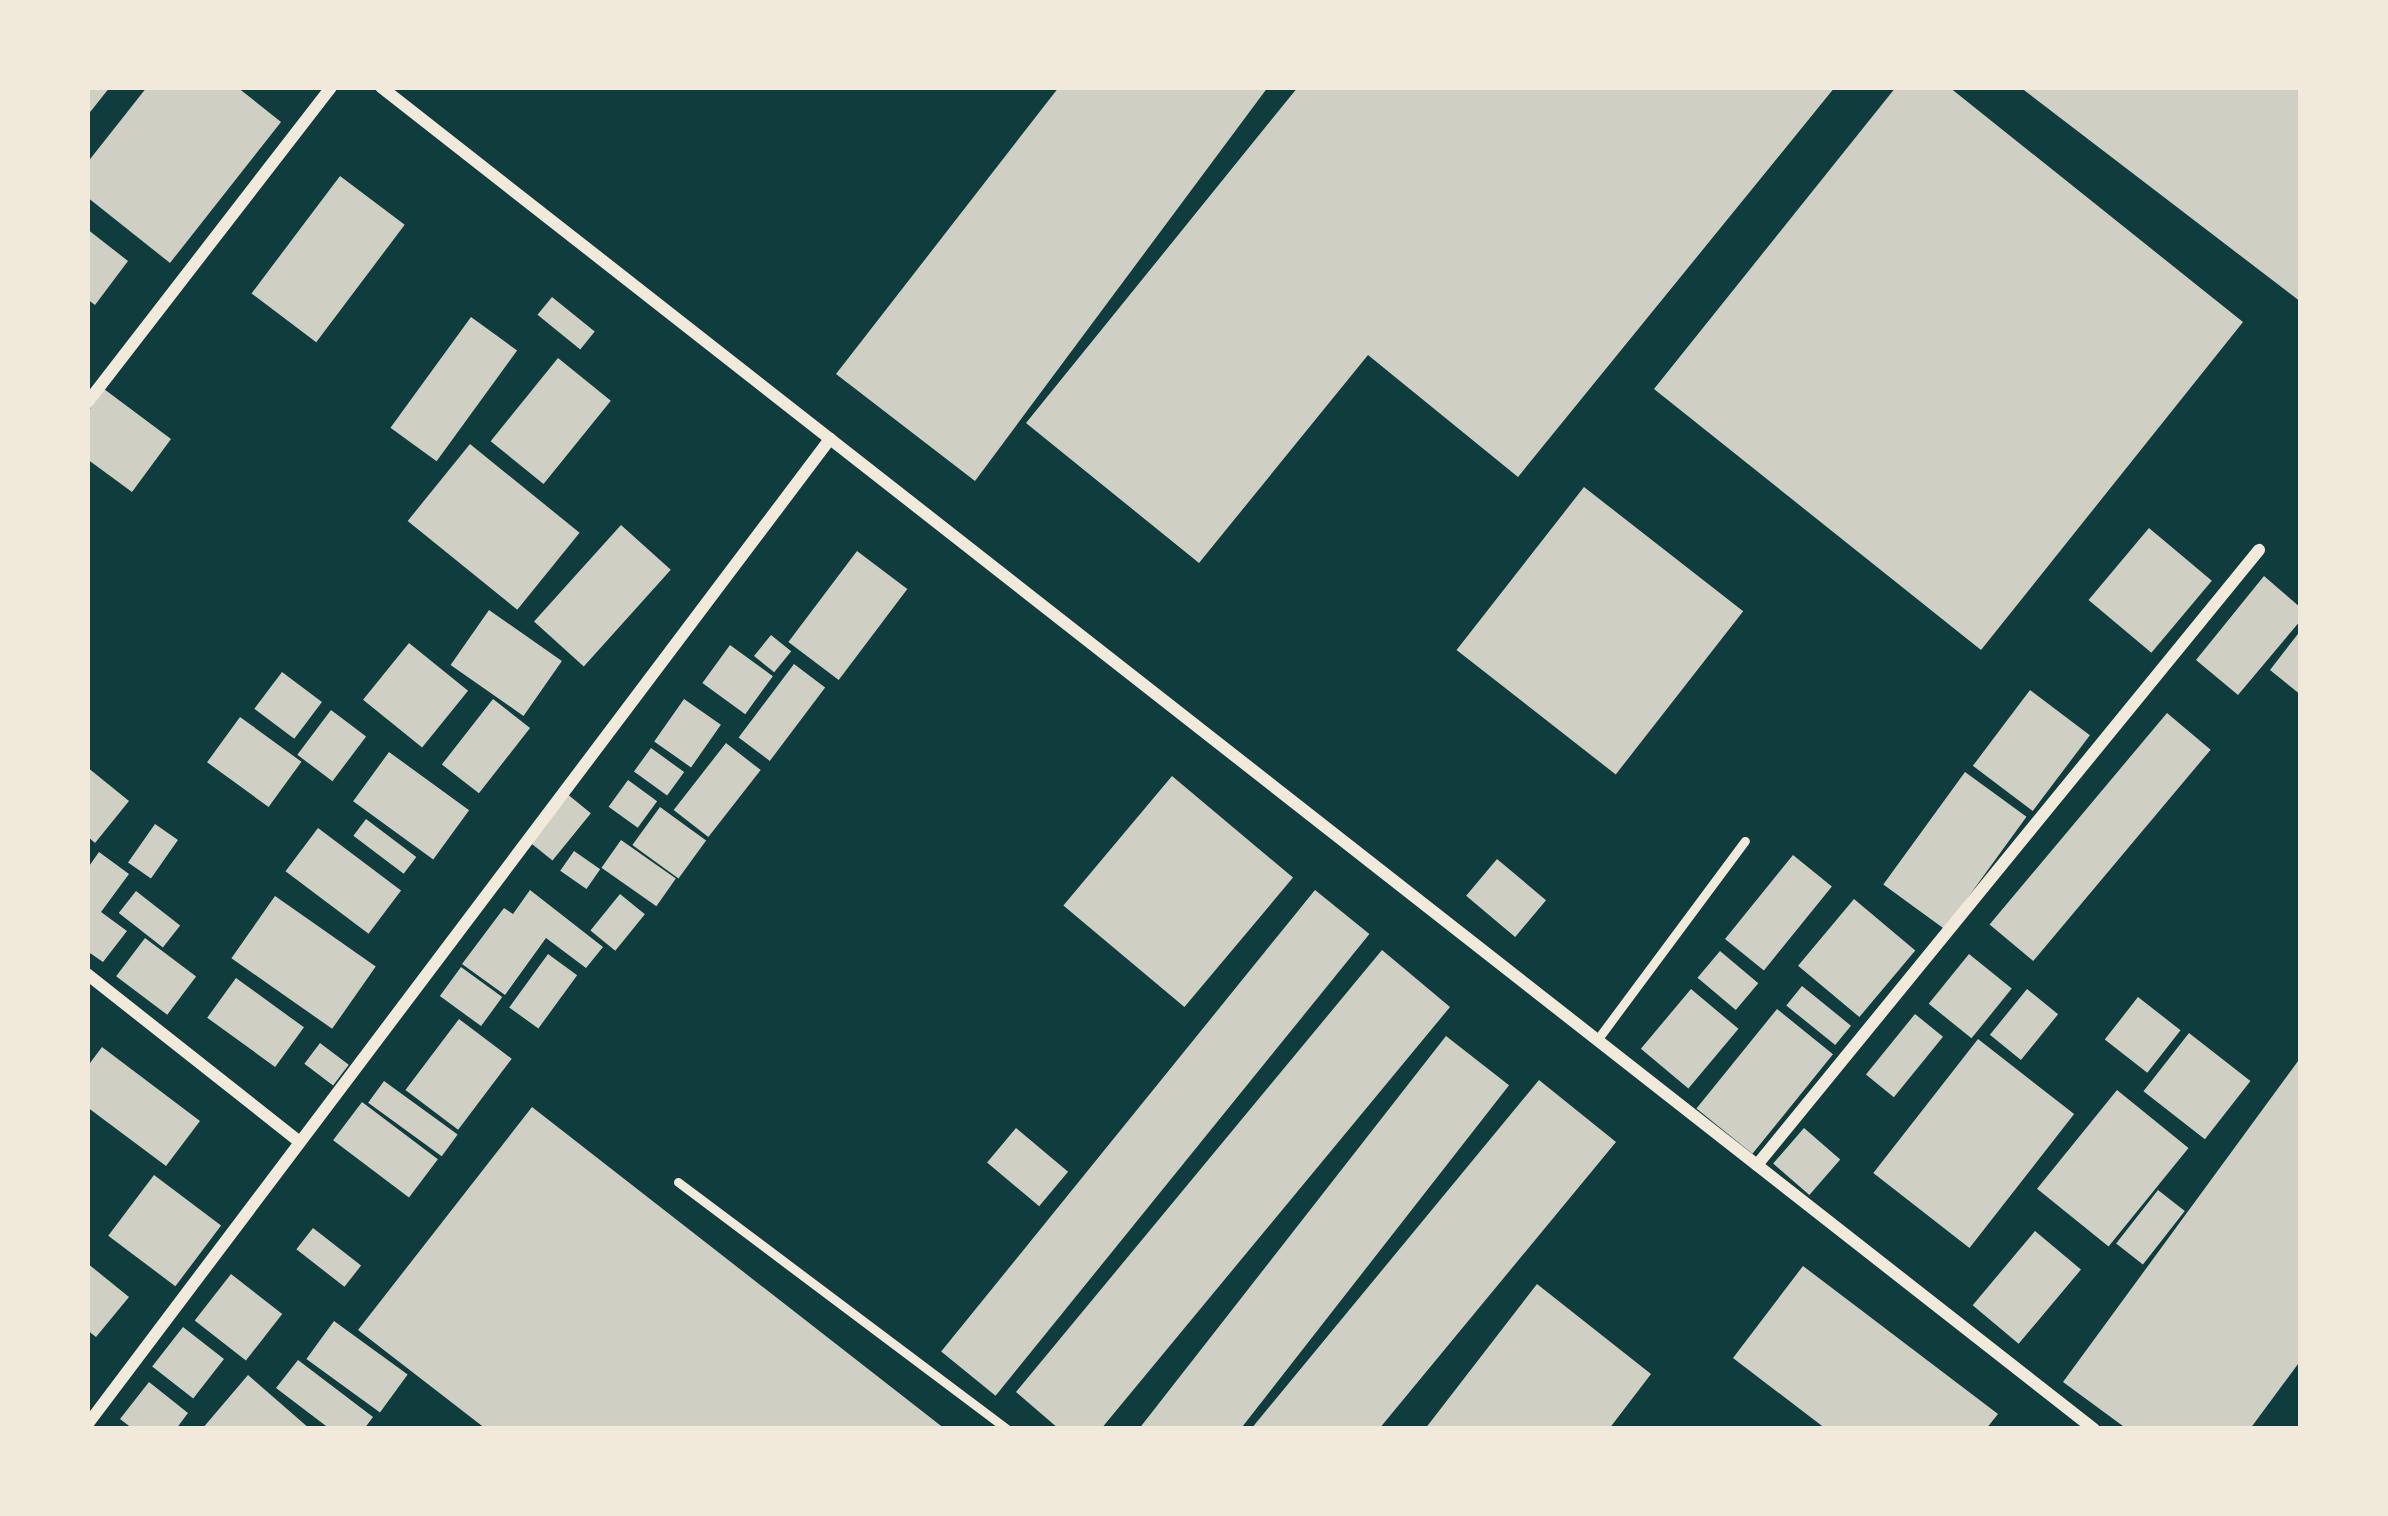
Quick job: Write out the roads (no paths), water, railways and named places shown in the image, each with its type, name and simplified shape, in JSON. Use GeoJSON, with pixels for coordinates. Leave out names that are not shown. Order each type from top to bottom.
{"type":"FeatureCollection","features":[{"type":"Feature","properties":{"kind":"street"},"geometry":{"type":"LineString","coordinates":[[87,403],[331,87]]}},
{"type":"Feature","properties":{"kind":"street"},"geometry":{"type":"LineString","coordinates":[[381,87],[2094,1429]]}},
{"type":"Feature","properties":{"kind":"street"},"geometry":{"type":"LineString","coordinates":[[87,1425],[830,439]]}},
{"type":"Feature","properties":{"kind":"street"},"geometry":{"type":"LineString","coordinates":[[1757,1165],[2259,550]]}},
{"type":"Feature","properties":{"kind":"street"},"geometry":{"type":"LineString","coordinates":[[87,974],[300,1142]]}},
{"type":"Feature","properties":{"kind":"lane"},"geometry":{"type":"LineString","coordinates":[[1597,1040],[1745,842]]}},
{"type":"Feature","properties":{"kind":"lane"},"geometry":{"type":"LineString","coordinates":[[678,1182],[1006,1429]]}}]}
